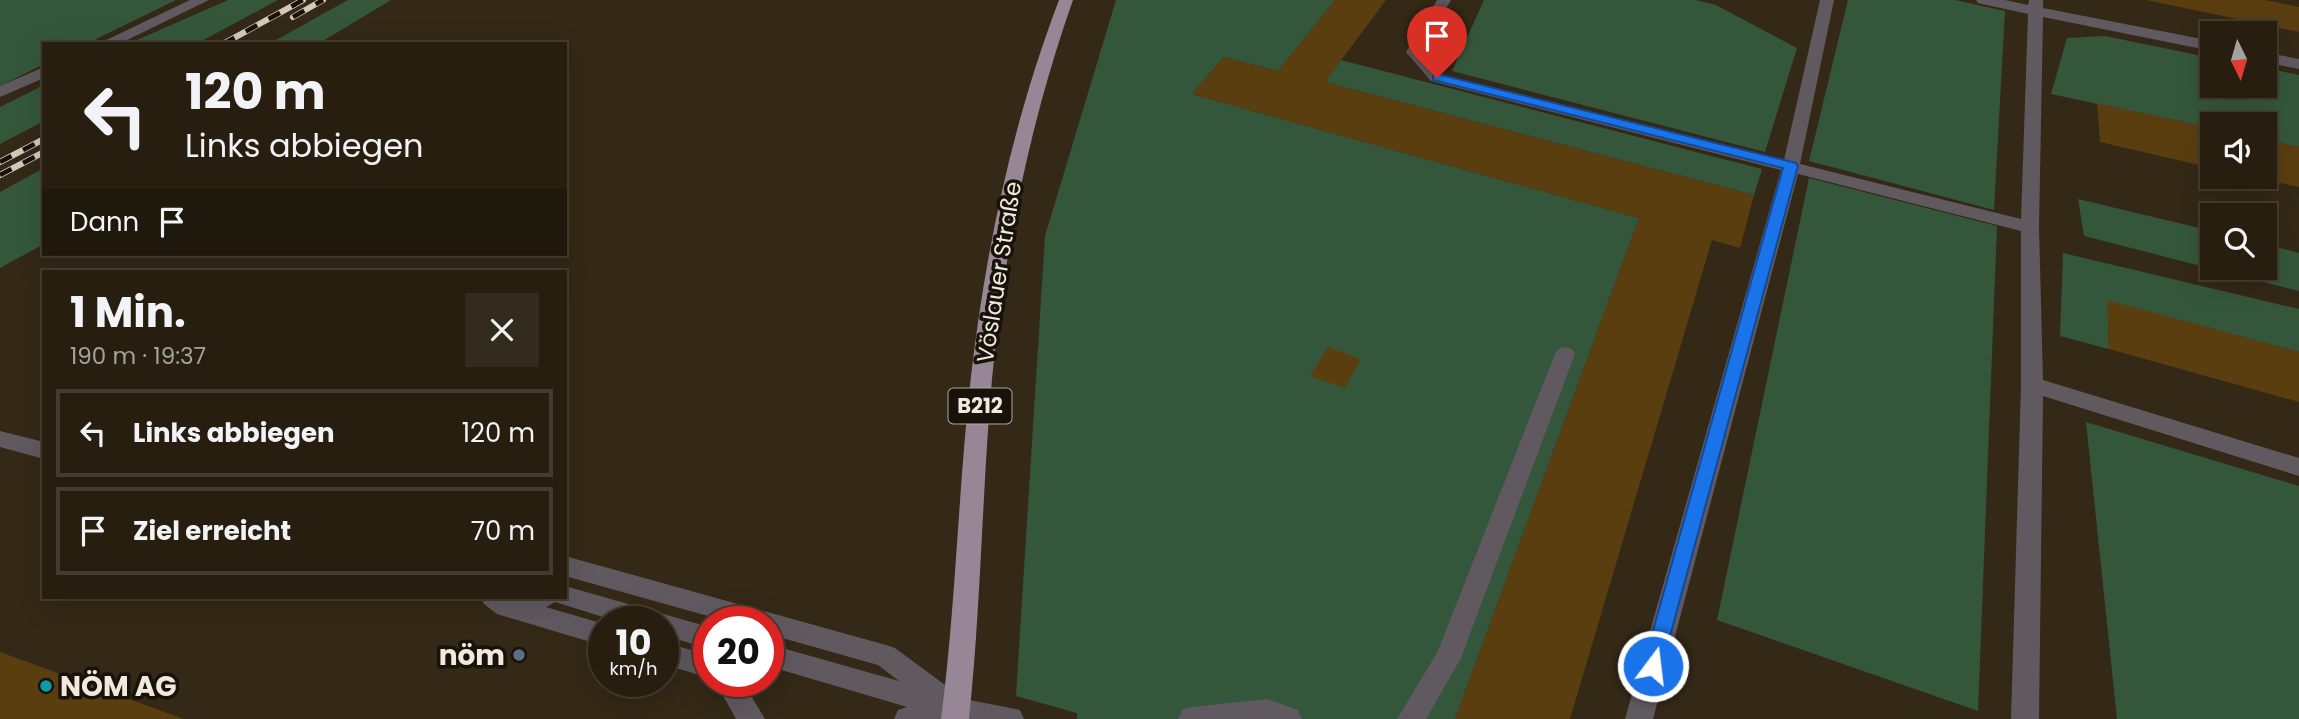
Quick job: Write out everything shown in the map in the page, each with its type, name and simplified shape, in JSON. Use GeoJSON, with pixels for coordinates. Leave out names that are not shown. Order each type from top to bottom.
{"type":"FeatureCollection","features":[{"type":"Feature","properties":{"kind":"main road","name":"Vöslauer Straße"},"geometry":{"type":"LineString","coordinates":[[956,714],[982,376],[1004,216],[1049,43],[1066,0]]}},
{"type":"Feature","properties":{"kind":"lane"},"geometry":{"type":"LineString","coordinates":[[110,42],[202,0]]}},
{"type":"Feature","properties":{"kind":"lane"},"geometry":{"type":"LineString","coordinates":[[1444,0],[1414,52],[1437,78],[2030,227]]}},
{"type":"Feature","properties":{"kind":"lane"},"geometry":{"type":"LineString","coordinates":[[1639,719],[1791,166],[1827,0]]}},
{"type":"Feature","properties":{"kind":"lane"},"geometry":{"type":"LineString","coordinates":[[1983,0],[2036,5],[2200,43]]}},
{"type":"Feature","properties":{"kind":"lane"},"geometry":{"type":"LineString","coordinates":[[2025,719],[2032,385],[2030,227],[2036,5]]}},
{"type":"Feature","properties":{"kind":"lane"},"geometry":{"type":"LineString","coordinates":[[2277,60],[2299,64]]}},
{"type":"Feature","properties":{"kind":"lane"},"geometry":{"type":"LineString","coordinates":[[0,92],[42,73]]}},
{"type":"Feature","properties":{"kind":"lane"},"geometry":{"type":"LineString","coordinates":[[1412,719],[1448,658],[1566,354]]}},
{"type":"Feature","properties":{"kind":"lane"},"geometry":{"type":"LineString","coordinates":[[2032,385],[2299,467]]}},
{"type":"Feature","properties":{"kind":"lane"},"geometry":{"type":"LineString","coordinates":[[0,439],[42,450]]}},
{"type":"Feature","properties":{"kind":"lane"},"geometry":{"type":"LineString","coordinates":[[567,567],[709,606]]}},
{"type":"Feature","properties":{"kind":"lane"},"geometry":{"type":"LineString","coordinates":[[567,597],[600,606]]}},
{"type":"Feature","properties":{"kind":"lane"},"geometry":{"type":"LineString","coordinates":[[506,600],[588,629]]}},
{"type":"Feature","properties":{"kind":"lane"},"geometry":{"type":"LineString","coordinates":[[784,627],[886,656],[956,714]]}},
{"type":"Feature","properties":{"kind":"lane"},"geometry":{"type":"LineString","coordinates":[[784,660],[956,714]]}},
{"type":"Feature","properties":{"kind":"lane"},"geometry":{"type":"LineString","coordinates":[[738,697],[751,719]]}},
{"type":"Feature","properties":{"kind":"lane"},"geometry":{"type":"LineString","coordinates":[[1192,719],[1268,711],[1288,719]]}},
{"type":"Feature","properties":{"kind":"lane"},"geometry":{"type":"LineString","coordinates":[[908,719],[956,714],[1010,719]]}},
{"type":"Feature","properties":{"kind":"green space"},"geometry":{"type":"Polygon","coordinates":[[[0,0],[176,0],[90,42],[42,42],[42,65],[0,86],[0,0]]]}},
{"type":"Feature","properties":{"kind":"green space"},"geometry":{"type":"Polygon","coordinates":[[[228,0],[278,0],[200,42],[133,42],[228,0]]]}},
{"type":"Feature","properties":{"kind":"green space"},"geometry":{"type":"Polygon","coordinates":[[[348,0],[391,0],[321,42],[273,42],[348,0]]]}},
{"type":"Feature","properties":{"kind":"green space"},"geometry":{"type":"Polygon","coordinates":[[[1116,0],[1335,0],[1278,71],[1224,57],[1192,94],[1639,218],[1455,719],[1077,719],[1077,713],[1016,696],[1045,236],[1116,0]]]}},
{"type":"Feature","properties":{"kind":"green space"},"geometry":{"type":"Polygon","coordinates":[[[1484,0],[1696,0],[1716,5],[1797,48],[1765,152],[1452,71],[1484,0]]]}},
{"type":"Feature","properties":{"kind":"green space"},"geometry":{"type":"Polygon","coordinates":[[[1848,0],[1955,0],[2005,11],[1994,210],[1809,161],[1848,0]]]}},
{"type":"Feature","properties":{"kind":"green space"},"geometry":{"type":"Polygon","coordinates":[[[2105,36],[2200,56],[2200,98],[2277,98],[2277,70],[2299,75],[2299,147],[2277,142],[2277,112],[2200,112],[2200,125],[2051,94],[2067,38],[2105,36]]]}},
{"type":"Feature","properties":{"kind":"green space"},"geometry":{"type":"Polygon","coordinates":[[[1341,60],[1762,169],[1754,195],[1325,82],[1341,60]]]}},
{"type":"Feature","properties":{"kind":"green space"},"geometry":{"type":"Polygon","coordinates":[[[42,86],[42,122],[0,144],[0,107],[42,86]]]}},
{"type":"Feature","properties":{"kind":"green space"},"geometry":{"type":"Polygon","coordinates":[[[42,169],[42,245],[0,268],[0,192],[42,169]]]}},
{"type":"Feature","properties":{"kind":"green space"},"geometry":{"type":"Polygon","coordinates":[[[1809,178],[1997,226],[1978,711],[1717,620],[1809,178]]]}},
{"type":"Feature","properties":{"kind":"green space"},"geometry":{"type":"Polygon","coordinates":[[[2078,199],[2200,228],[2200,266],[2084,236],[2078,199]]]}},
{"type":"Feature","properties":{"kind":"green space"},"geometry":{"type":"Polygon","coordinates":[[[2277,247],[2299,253],[2299,291],[2256,280],[2277,280],[2277,247]]]}},
{"type":"Feature","properties":{"kind":"green space"},"geometry":{"type":"Polygon","coordinates":[[[2063,253],[2299,309],[2299,352],[2108,301],[2109,349],[2060,336],[2063,253]]]}},
{"type":"Feature","properties":{"kind":"green space"},"geometry":{"type":"Polygon","coordinates":[[[2086,422],[2299,486],[2299,719],[2117,719],[2086,422]]]}},
{"type":"Feature","properties":{"kind":"building"},"geometry":{"type":"Polygon","coordinates":[[[1335,0],[1386,0],[1325,82],[1754,195],[1740,248],[1712,240],[1570,719],[1455,719],[1639,218],[1192,94],[1224,57],[1278,71],[1335,0]]]}},
{"type":"Feature","properties":{"kind":"building"},"geometry":{"type":"Polygon","coordinates":[[[2146,0],[2265,0],[2299,7],[2299,32],[2277,27],[2277,21],[2246,21],[2146,0]]]}},
{"type":"Feature","properties":{"kind":"building"},"geometry":{"type":"Polygon","coordinates":[[[2097,103],[2200,125],[2200,165],[2100,142],[2097,103]]]}},
{"type":"Feature","properties":{"kind":"building"},"geometry":{"type":"Polygon","coordinates":[[[2277,143],[2299,147],[2299,187],[2277,182],[2277,143]]]}},
{"type":"Feature","properties":{"kind":"building"},"geometry":{"type":"Polygon","coordinates":[[[2107,300],[2299,352],[2299,402],[2109,349],[2107,300]]]}},
{"type":"Feature","properties":{"kind":"building"},"geometry":{"type":"Polygon","coordinates":[[[1328,347],[1361,359],[1345,388],[1310,376],[1328,347]]]}},
{"type":"Feature","properties":{"kind":"building","name":"NÖM AG"},"geometry":{"type":"Polygon","coordinates":[[[0,652],[184,719],[0,719],[0,652]]]}},
{"type":"Feature","properties":{"kind":"railway"},"geometry":{"type":"LineString","coordinates":[[227,42],[303,0]]}},
{"type":"Feature","properties":{"kind":"railway"},"geometry":{"type":"LineString","coordinates":[[293,17],[323,0]]}},
{"type":"Feature","properties":{"kind":"railway"},"geometry":{"type":"LineString","coordinates":[[0,162],[42,140]]}},
{"type":"Feature","properties":{"kind":"railway"},"geometry":{"type":"LineString","coordinates":[[0,175],[42,153]]}},
{"type":"Feature","properties":{"kind":"place","name":"nöm"},"geometry":{"type":"Point","coordinates":[519,655]}},
{"type":"Feature","properties":{"kind":"place","name":"NÖM AG"},"geometry":{"type":"Point","coordinates":[46,686]}},
{"type":"Feature","properties":{"kind":"route"},"geometry":{"type":"LineString","coordinates":[[1437,78],[1791,166],[1653,666]]}}]}
